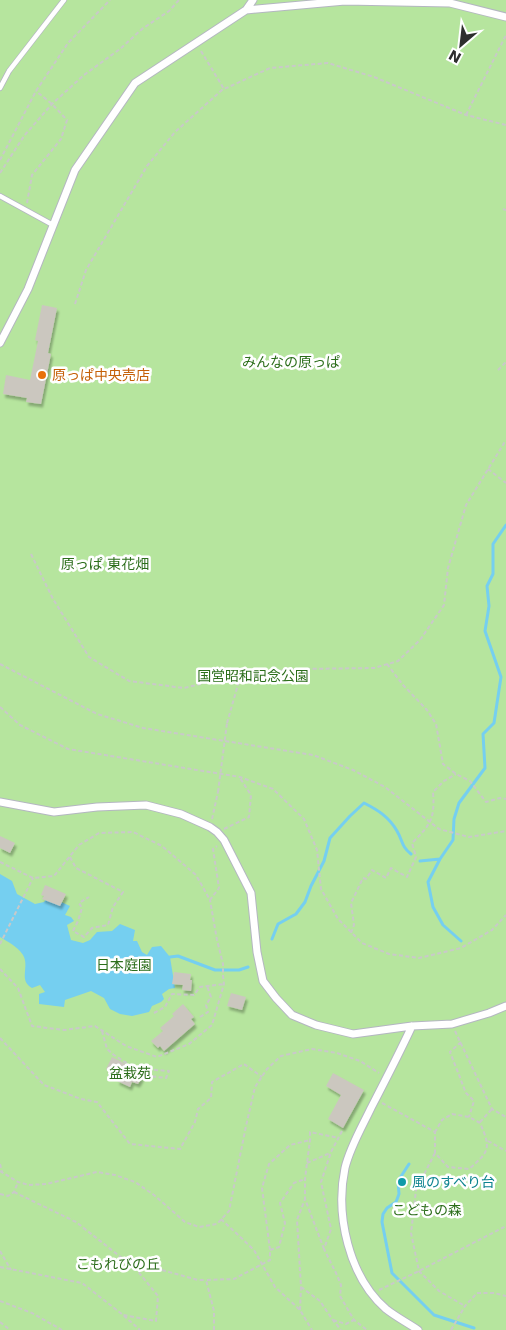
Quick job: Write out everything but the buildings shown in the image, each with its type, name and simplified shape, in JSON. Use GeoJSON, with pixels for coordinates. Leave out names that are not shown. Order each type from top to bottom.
{"type":"FeatureCollection","features":[{"type":"Feature","properties":{"kind":"street"},"geometry":{"type":"LineString","coordinates":[[0,343],[28,289],[74,170],[135,83],[246,10],[253,0]]}},
{"type":"Feature","properties":{"kind":"street"},"geometry":{"type":"LineString","coordinates":[[246,10],[344,1],[450,3],[506,17]]}},
{"type":"Feature","properties":{"kind":"street"},"geometry":{"type":"LineString","coordinates":[[0,802],[54,812],[97,807],[146,805],[181,814],[218,832],[251,893],[257,952],[263,981],[292,1014],[316,1026],[353,1034],[412,1026],[452,1024],[506,1006]]}},
{"type":"Feature","properties":{"kind":"street"},"geometry":{"type":"LineString","coordinates":[[412,1026],[355,1141],[346,1168],[342,1205],[347,1241],[356,1267],[371,1293],[387,1310],[418,1330]]}},
{"type":"Feature","properties":{"kind":"lane"},"geometry":{"type":"LineString","coordinates":[[0,88],[9,71],[64,0]]}},
{"type":"Feature","properties":{"kind":"lane"},"geometry":{"type":"LineString","coordinates":[[0,196],[53,225]]}},
{"type":"Feature","properties":{"kind":"path"},"geometry":{"type":"LineString","coordinates":[[0,160],[36,91],[68,43],[110,0]]}},
{"type":"Feature","properties":{"kind":"path"},"geometry":{"type":"LineString","coordinates":[[0,173],[24,136],[52,104],[84,75],[120,50],[142,29],[169,11],[179,0]]}},
{"type":"Feature","properties":{"kind":"path"},"geometry":{"type":"LineString","coordinates":[[466,114],[506,35]]}},
{"type":"Feature","properties":{"kind":"path"},"geometry":{"type":"LineString","coordinates":[[196,42],[224,89]]}},
{"type":"Feature","properties":{"kind":"path"},"geometry":{"type":"LineString","coordinates":[[75,304],[86,270],[147,166],[175,132],[224,89],[270,68],[328,63],[374,77],[466,114],[506,125]]}},
{"type":"Feature","properties":{"kind":"path"},"geometry":{"type":"LineString","coordinates":[[26,211],[32,175],[61,139],[67,120],[36,91]]}},
{"type":"Feature","properties":{"kind":"path"},"geometry":{"type":"LineString","coordinates":[[498,370],[506,362]]}},
{"type":"Feature","properties":{"kind":"path"},"geometry":{"type":"LineString","coordinates":[[31,554],[53,599],[89,657],[129,681],[184,688],[241,674],[300,669],[374,668],[398,661],[420,640],[444,605],[448,568],[466,504],[506,440]]}},
{"type":"Feature","properties":{"kind":"path"},"geometry":{"type":"LineString","coordinates":[[488,469],[506,484]]}},
{"type":"Feature","properties":{"kind":"path"},"geometry":{"type":"LineString","coordinates":[[0,664],[97,714],[143,728],[313,755],[353,770],[385,787],[439,829],[469,838],[506,831]]}},
{"type":"Feature","properties":{"kind":"path"},"geometry":{"type":"LineString","coordinates":[[387,664],[403,685],[427,710],[436,724],[443,764],[456,774],[470,781],[486,802],[500,798],[506,799]]}},
{"type":"Feature","properties":{"kind":"path"},"geometry":{"type":"LineString","coordinates":[[210,827],[218,792],[227,723],[241,674]]}},
{"type":"Feature","properties":{"kind":"path"},"geometry":{"type":"LineString","coordinates":[[0,707],[20,725],[68,750],[240,777],[273,789],[304,819],[318,850],[321,889],[338,919],[362,943],[389,954],[419,958],[461,948],[492,930],[506,915]]}},
{"type":"Feature","properties":{"kind":"path"},"geometry":{"type":"LineString","coordinates":[[351,932],[354,925],[351,903],[363,878],[366,879],[372,870],[386,878],[391,868],[407,877],[416,858],[412,843],[430,822],[434,811],[433,792],[444,780],[456,774]]}},
{"type":"Feature","properties":{"kind":"path"},"geometry":{"type":"LineString","coordinates":[[218,832],[249,817],[251,795],[240,777]]}},
{"type":"Feature","properties":{"kind":"path"},"geometry":{"type":"LineString","coordinates":[[0,862],[33,878],[54,876],[80,845],[99,834],[133,832],[162,846],[196,874],[210,900],[223,964],[224,984],[212,1025],[188,1044],[157,1057],[126,1046],[95,1026],[64,1030],[32,1026],[18,988],[0,969]]}},
{"type":"Feature","properties":{"kind":"path"},"geometry":{"type":"LineString","coordinates":[[210,900],[219,888],[214,849],[224,840]]}},
{"type":"Feature","properties":{"kind":"path"},"geometry":{"type":"LineString","coordinates":[[70,857],[76,868],[123,892],[113,907],[108,925],[92,928],[84,937],[73,931],[82,908],[79,903],[89,897]]}},
{"type":"Feature","properties":{"kind":"path"},"geometry":{"type":"LineString","coordinates":[[0,944],[33,878]]}},
{"type":"Feature","properties":{"kind":"path"},"geometry":{"type":"LineString","coordinates":[[154,1013],[165,1007],[172,994],[194,995],[200,988],[224,984]]}},
{"type":"Feature","properties":{"kind":"path"},"geometry":{"type":"LineString","coordinates":[[200,1017],[208,1012],[206,1005],[210,997],[207,986]]}},
{"type":"Feature","properties":{"kind":"path"},"geometry":{"type":"LineString","coordinates":[[452,1024],[492,1109],[506,1117]]}},
{"type":"Feature","properties":{"kind":"path"},"geometry":{"type":"LineString","coordinates":[[102,1031],[107,1049],[131,1066],[168,1071],[166,1078],[140,1075],[129,1069],[131,1066]]}},
{"type":"Feature","properties":{"kind":"path"},"geometry":{"type":"LineString","coordinates":[[0,1038],[44,1085],[81,1099],[96,1102],[130,1144],[180,1149],[195,1122],[198,1109],[211,1098],[212,1082],[244,1064],[262,1077]]}},
{"type":"Feature","properties":{"kind":"path"},"geometry":{"type":"LineString","coordinates":[[460,1042],[450,1052],[466,1093],[474,1101],[469,1118]]}},
{"type":"Feature","properties":{"kind":"path"},"geometry":{"type":"LineString","coordinates":[[0,1164],[1,1172],[18,1182],[29,1185],[46,1184],[97,1172],[115,1176],[135,1182],[154,1195],[185,1222],[199,1227],[217,1224],[229,1211],[255,1087],[267,1069],[281,1056],[312,1050],[337,1053],[360,1061],[387,1077]]}},
{"type":"Feature","properties":{"kind":"path"},"geometry":{"type":"LineString","coordinates":[[376,1100],[435,1132]]}},
{"type":"Feature","properties":{"kind":"path"},"geometry":{"type":"LineString","coordinates":[[480,1123],[492,1109]]}},
{"type":"Feature","properties":{"kind":"path"},"geometry":{"type":"LineString","coordinates":[[465,1306],[439,1291],[419,1271],[411,1233],[416,1190],[435,1153],[435,1132],[442,1120],[452,1114],[480,1123],[488,1141],[506,1151]]}},
{"type":"Feature","properties":{"kind":"path"},"geometry":{"type":"LineString","coordinates":[[324,1249],[331,1229],[321,1182],[331,1152],[342,1131]]}},
{"type":"Feature","properties":{"kind":"path"},"geometry":{"type":"LineString","coordinates":[[339,1138],[310,1132],[305,1199],[324,1249],[341,1285],[340,1296],[354,1320],[366,1330]]}},
{"type":"Feature","properties":{"kind":"path"},"geometry":{"type":"LineString","coordinates":[[132,1266],[134,1263],[140,1264],[198,1280],[234,1279],[270,1260],[262,1188],[269,1164],[290,1145],[310,1140]]}},
{"type":"Feature","properties":{"kind":"path"},"geometry":{"type":"LineString","coordinates":[[435,1153],[448,1167],[469,1169],[484,1156],[488,1141]]}},
{"type":"Feature","properties":{"kind":"path"},"geometry":{"type":"LineString","coordinates":[[307,1164],[331,1152]]}},
{"type":"Feature","properties":{"kind":"path"},"geometry":{"type":"LineString","coordinates":[[270,1250],[279,1247],[281,1239],[284,1223],[280,1203],[294,1183],[305,1179]]}},
{"type":"Feature","properties":{"kind":"path"},"geometry":{"type":"LineString","coordinates":[[0,1194],[8,1196],[14,1192],[18,1182]]}},
{"type":"Feature","properties":{"kind":"path"},"geometry":{"type":"LineString","coordinates":[[14,1192],[76,1222],[136,1269],[158,1296],[156,1321],[123,1315]]}},
{"type":"Feature","properties":{"kind":"path"},"geometry":{"type":"LineString","coordinates":[[300,1310],[301,1287],[297,1220],[305,1199]]}},
{"type":"Feature","properties":{"kind":"path"},"geometry":{"type":"LineString","coordinates":[[221,1220],[254,1250],[275,1287],[300,1310],[312,1330]]}},
{"type":"Feature","properties":{"kind":"path"},"geometry":{"type":"LineString","coordinates":[[386,1286],[506,1226]]}},
{"type":"Feature","properties":{"kind":"path"},"geometry":{"type":"LineString","coordinates":[[0,1251],[11,1270]]}},
{"type":"Feature","properties":{"kind":"path"},"geometry":{"type":"LineString","coordinates":[[0,1268],[82,1283],[140,1330]]}},
{"type":"Feature","properties":{"kind":"path"},"geometry":{"type":"LineString","coordinates":[[206,1280],[214,1311],[214,1330]]}},
{"type":"Feature","properties":{"kind":"path"},"geometry":{"type":"LineString","coordinates":[[301,1287],[320,1301],[341,1330]]}},
{"type":"Feature","properties":{"kind":"path"},"geometry":{"type":"LineString","coordinates":[[451,1330],[465,1306],[477,1293],[494,1293],[506,1296]]}},
{"type":"Feature","properties":{"kind":"path"},"geometry":{"type":"LineString","coordinates":[[0,1300],[32,1313],[62,1330]]}},
{"type":"Feature","properties":{"kind":"path"},"geometry":{"type":"LineString","coordinates":[[332,1319],[346,1324],[354,1320]]}},
{"type":"Feature","properties":{"kind":"path"},"geometry":{"type":"LineString","coordinates":[[0,1322],[10,1330]]}},
{"type":"Feature","properties":{"kind":"green space","name":"国営昭和記念公園"},"geometry":{"type":"Polygon","coordinates":[[[0,0],[506,0],[506,1330],[0,1330],[0,0]]]}},
{"type":"Feature","properties":{"kind":"water"},"geometry":{"type":"Polygon","coordinates":[[[0,874],[12,881],[17,894],[35,904],[44,902],[48,896],[70,906],[65,915],[71,917],[74,921],[67,925],[71,940],[83,943],[90,940],[97,932],[112,931],[120,924],[135,930],[133,941],[137,941],[142,952],[147,955],[152,947],[161,946],[170,957],[175,988],[169,989],[162,994],[164,999],[152,1006],[149,1012],[132,1016],[120,1014],[110,1009],[104,998],[91,991],[65,1000],[64,1007],[39,1004],[39,994],[45,992],[40,985],[32,988],[28,985],[25,977],[25,960],[23,955],[0,937],[0,874]]]}},
{"type":"Feature","properties":{"kind":"waterway"},"geometry":{"type":"LineString","coordinates":[[420,861],[440,859],[453,840],[454,819],[459,803],[485,768],[483,734],[494,723],[501,677],[485,631],[489,606],[487,586],[493,574],[493,544],[506,525]]}},
{"type":"Feature","properties":{"kind":"waterway"},"geometry":{"type":"LineString","coordinates":[[272,939],[278,924],[296,914],[305,902],[324,861],[330,838],[364,803],[387,818],[411,854]]}},
{"type":"Feature","properties":{"kind":"waterway"},"geometry":{"type":"LineString","coordinates":[[440,859],[428,882],[433,907],[443,925],[461,941]]}},
{"type":"Feature","properties":{"kind":"waterway"},"geometry":{"type":"LineString","coordinates":[[170,957],[178,956],[215,970],[239,970],[248,967]]}},
{"type":"Feature","properties":{"kind":"waterway"},"geometry":{"type":"LineString","coordinates":[[409,1164],[398,1181],[399,1194],[396,1202],[387,1208],[383,1214],[382,1222],[392,1273],[434,1315],[474,1328]]}},
{"type":"Feature","properties":{"kind":"place","name":"原っぱ中央売店"},"geometry":{"type":"Point","coordinates":[42,375]}},
{"type":"Feature","properties":{"kind":"place","name":"風のすべり台"},"geometry":{"type":"Point","coordinates":[402,1182]}},
{"type":"Feature","properties":{"kind":"park label","name":"みんなの原っぱ"},"geometry":{"type":"Point","coordinates":[291,362]}},
{"type":"Feature","properties":{"kind":"park label","name":"原っぱ 東花畑"},"geometry":{"type":"Point","coordinates":[105,564]}},
{"type":"Feature","properties":{"kind":"park label","name":"日本庭園"},"geometry":{"type":"Point","coordinates":[124,965]}},
{"type":"Feature","properties":{"kind":"park label","name":"盆栽苑"},"geometry":{"type":"Point","coordinates":[130,1073]}},
{"type":"Feature","properties":{"kind":"park label","name":"こどもの森"},"geometry":{"type":"Point","coordinates":[427,1210]}},
{"type":"Feature","properties":{"kind":"park label","name":"こもれびの丘"},"geometry":{"type":"Point","coordinates":[118,1264]}}]}
